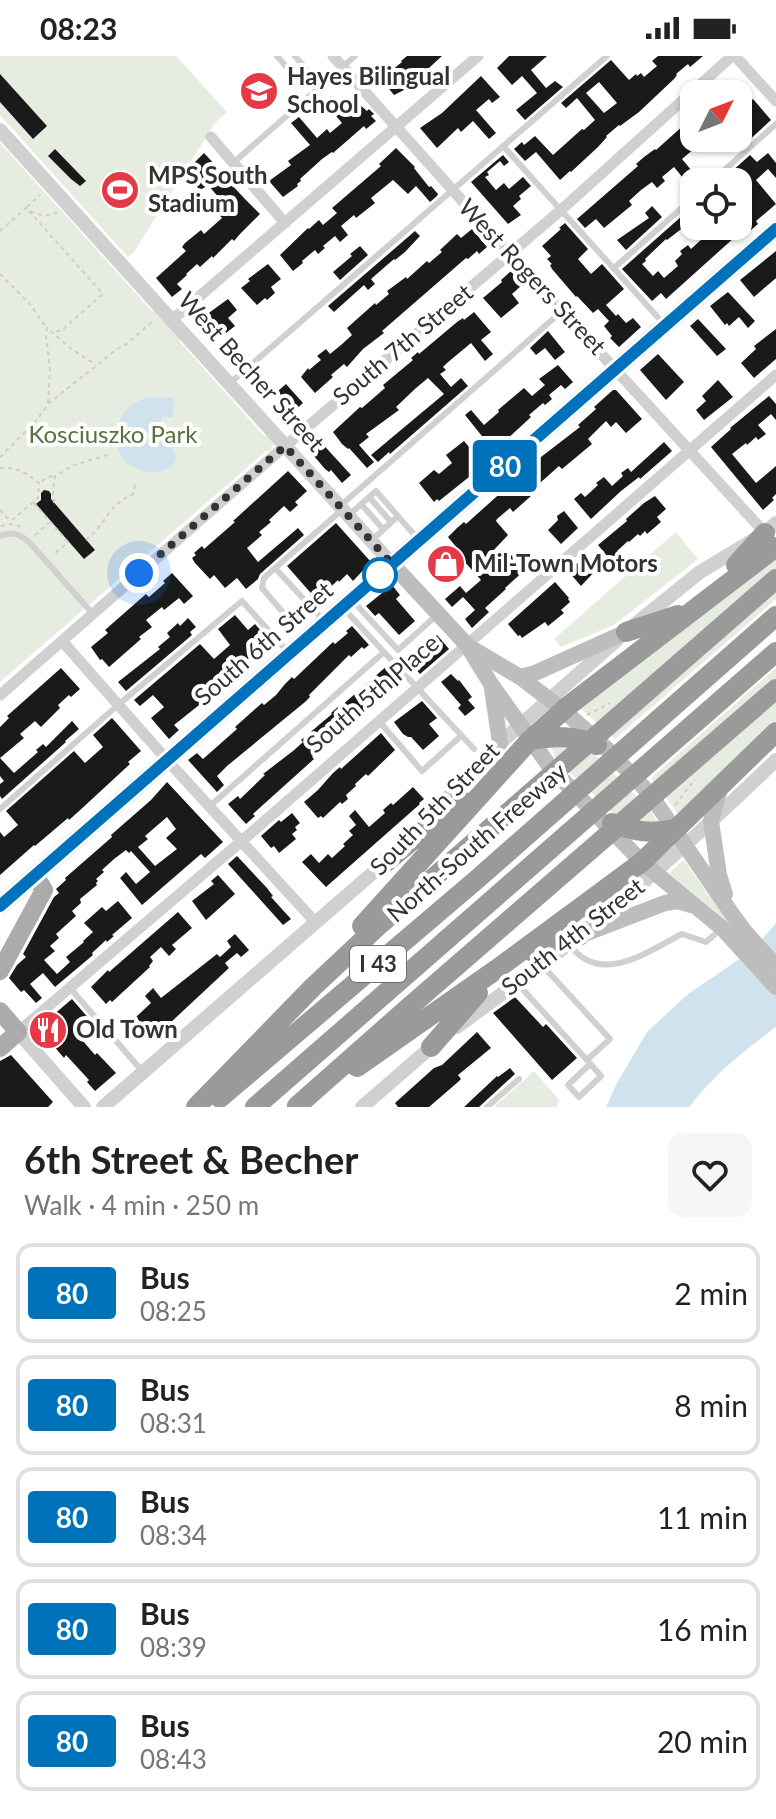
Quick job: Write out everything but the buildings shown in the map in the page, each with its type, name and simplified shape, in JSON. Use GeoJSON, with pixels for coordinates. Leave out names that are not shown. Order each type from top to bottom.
{"type":"FeatureCollection","features":[{"type":"Feature","properties":{"kind":"highway"},"geometry":{"type":"LineString","coordinates":[[313,987],[367,919],[500,770],[525,732],[556,705],[721,588],[772,534]]}},
{"type":"Feature","properties":{"kind":"highway"},"geometry":{"type":"LineString","coordinates":[[196,1107],[313,987],[388,917],[776,579]]}},
{"type":"Feature","properties":{"kind":"highway"},"geometry":{"type":"LineString","coordinates":[[626,632],[693,610]]}},
{"type":"Feature","properties":{"kind":"highway","name":"North-South Freeway"},"geometry":{"type":"LineString","coordinates":[[210,1107],[776,616]]}},
{"type":"Feature","properties":{"kind":"highway","name":"I 43"},"geometry":{"type":"LineString","coordinates":[[255,1107],[776,652]]}},
{"type":"Feature","properties":{"kind":"highway"},"geometry":{"type":"LineString","coordinates":[[297,1107],[776,689]]}},
{"type":"Feature","properties":{"kind":"highway"},"geometry":{"type":"LineString","coordinates":[[525,732],[583,739],[608,750]]}},
{"type":"Feature","properties":{"kind":"highway"},"geometry":{"type":"LineString","coordinates":[[500,743],[500,770]]}},
{"type":"Feature","properties":{"kind":"highway"},"geometry":{"type":"LineString","coordinates":[[297,1107],[648,867],[680,837],[721,785],[773,750]]}},
{"type":"Feature","properties":{"kind":"highway"},"geometry":{"type":"LineString","coordinates":[[385,863],[500,770]]}},
{"type":"Feature","properties":{"kind":"highway"},"geometry":{"type":"LineString","coordinates":[[597,817],[629,830],[680,837]]}},
{"type":"Feature","properties":{"kind":"highway"},"geometry":{"type":"LineString","coordinates":[[431,1047],[478,994],[491,973],[551,943],[574,940]]}},
{"type":"Feature","properties":{"kind":"main road","name":"South 6th Street"},"geometry":{"type":"LineString","coordinates":[[0,906],[776,229]]}},
{"type":"Feature","properties":{"kind":"main road","name":"West Becher Street"},"geometry":{"type":"LineString","coordinates":[[392,564],[467,645],[550,767],[648,867],[698,908],[727,921]]}},
{"type":"Feature","properties":{"kind":"main road"},"geometry":{"type":"LineString","coordinates":[[520,677],[626,632]]}},
{"type":"Feature","properties":{"kind":"main road","name":"West Becher Street"},"geometry":{"type":"LineString","coordinates":[[467,645],[520,677],[556,705],[608,750],[650,794],[680,837],[727,921],[776,987]]}},
{"type":"Feature","properties":{"kind":"main road"},"geometry":{"type":"LineString","coordinates":[[491,684],[500,743]]}},
{"type":"Feature","properties":{"kind":"main road"},"geometry":{"type":"LineString","coordinates":[[721,785],[711,821],[727,921]]}},
{"type":"Feature","properties":{"kind":"main road"},"geometry":{"type":"LineString","coordinates":[[0,971],[44,890],[35,875]]}},
{"type":"Feature","properties":{"kind":"main road"},"geometry":{"type":"LineString","coordinates":[[574,940],[665,903],[677,901],[698,908]]}},
{"type":"Feature","properties":{"kind":"main road","name":"West Becher Street"},"geometry":{"type":"LineString","coordinates":[[742,939],[776,966]]}},
{"type":"Feature","properties":{"kind":"main road"},"geometry":{"type":"LineString","coordinates":[[0,1011],[18,1032]]}},
{"type":"Feature","properties":{"kind":"main road","name":"South 5th Place"},"geometry":{"type":"LineString","coordinates":[[0,1048],[18,1032]]}},
{"type":"Feature","properties":{"kind":"street","name":"West Rogers Street"},"geometry":{"type":"LineString","coordinates":[[333,56],[690,450],[772,534]]}},
{"type":"Feature","properties":{"kind":"street"},"geometry":{"type":"LineString","coordinates":[[172,320],[478,56]]}},
{"type":"Feature","properties":{"kind":"street"},"geometry":{"type":"LineString","coordinates":[[734,56],[776,101]]}},
{"type":"Feature","properties":{"kind":"street","name":"South 7th Street"},"geometry":{"type":"LineString","coordinates":[[0,695],[561,210],[734,56]]}},
{"type":"Feature","properties":{"kind":"street","name":"West Becher Street"},"geometry":{"type":"LineString","coordinates":[[0,130],[392,564]]}},
{"type":"Feature","properties":{"kind":"street"},"geometry":{"type":"LineString","coordinates":[[211,137],[285,223]]}},
{"type":"Feature","properties":{"kind":"street","name":"South 5th Place"},"geometry":{"type":"LineString","coordinates":[[18,1032],[776,375]]}},
{"type":"Feature","properties":{"kind":"street"},"geometry":{"type":"LineString","coordinates":[[556,705],[626,632],[700,572],[772,534]]}},
{"type":"Feature","properties":{"kind":"street"},"geometry":{"type":"LineString","coordinates":[[62,641],[316,923]]}},
{"type":"Feature","properties":{"kind":"street","name":"South 5th Street"},"geometry":{"type":"LineString","coordinates":[[103,1107],[385,863],[500,743],[525,732]]}},
{"type":"Feature","properties":{"kind":"street"},"geometry":{"type":"LineString","coordinates":[[680,837],[711,821],[773,750]]}},
{"type":"Feature","properties":{"kind":"street","name":"South 4th Street"},"geometry":{"type":"LineString","coordinates":[[362,1107],[431,1047],[574,940],[648,867]]}},
{"type":"Feature","properties":{"kind":"street"},"geometry":{"type":"LineString","coordinates":[[18,1032],[84,1107]]}},
{"type":"Feature","properties":{"kind":"lane"},"geometry":{"type":"LineString","coordinates":[[277,56],[303,86],[313,77],[295,56]]}},
{"type":"Feature","properties":{"kind":"lane"},"geometry":{"type":"LineString","coordinates":[[233,163],[355,56]]}},
{"type":"Feature","properties":{"kind":"lane"},"geometry":{"type":"LineString","coordinates":[[229,384],[607,56]]}},
{"type":"Feature","properties":{"kind":"lane"},"geometry":{"type":"LineString","coordinates":[[727,168],[776,124]]}},
{"type":"Feature","properties":{"kind":"lane"},"geometry":{"type":"LineString","coordinates":[[503,146],[665,326]]}},
{"type":"Feature","properties":{"kind":"lane"},"geometry":{"type":"LineString","coordinates":[[614,268],[680,209]]}},
{"type":"Feature","properties":{"kind":"lane"},"geometry":{"type":"LineString","coordinates":[[292,623],[262,588],[264,578],[343,511],[563,311]]}},
{"type":"Feature","properties":{"kind":"lane"},"geometry":{"type":"LineString","coordinates":[[343,511],[361,504],[376,491],[419,541]]}},
{"type":"Feature","properties":{"kind":"lane"},"geometry":{"type":"LineString","coordinates":[[369,497],[391,522]]}},
{"type":"Feature","properties":{"kind":"lane"},"geometry":{"type":"LineString","coordinates":[[361,504],[383,529]]}},
{"type":"Feature","properties":{"kind":"lane"},"geometry":{"type":"LineString","coordinates":[[371,541],[398,516]]}},
{"type":"Feature","properties":{"kind":"lane"},"geometry":{"type":"LineString","coordinates":[[0,536],[18,534],[29,542],[93,614]]}},
{"type":"Feature","properties":{"kind":"lane"},"geometry":{"type":"LineString","coordinates":[[275,568],[325,623]]}},
{"type":"Feature","properties":{"kind":"lane"},"geometry":{"type":"LineString","coordinates":[[0,809],[242,601],[290,653]]}},
{"type":"Feature","properties":{"kind":"lane"},"geometry":{"type":"LineString","coordinates":[[347,603],[398,650],[438,614]]}},
{"type":"Feature","properties":{"kind":"lane"},"geometry":{"type":"LineString","coordinates":[[347,603],[384,652],[474,749]]}},
{"type":"Feature","properties":{"kind":"lane"},"geometry":{"type":"LineString","coordinates":[[210,806],[384,652]]}},
{"type":"Feature","properties":{"kind":"lane"},"geometry":{"type":"LineString","coordinates":[[379,721],[422,771],[461,736]]}},
{"type":"Feature","properties":{"kind":"lane"},"geometry":{"type":"LineString","coordinates":[[574,940],[575,952],[592,962],[617,965],[682,934],[706,942],[727,921]]}},
{"type":"Feature","properties":{"kind":"lane"},"geometry":{"type":"LineString","coordinates":[[517,983],[589,1062],[601,1076],[579,1097],[568,1085],[589,1062],[610,1039],[542,964]]}},
{"type":"Feature","properties":{"kind":"lane"},"geometry":{"type":"LineString","coordinates":[[70,988],[143,1072]]}},
{"type":"Feature","properties":{"kind":"lane"},"geometry":{"type":"LineString","coordinates":[[487,1107],[519,1079]]}},
{"type":"Feature","properties":{"kind":"path"},"geometry":{"type":"LineString","coordinates":[[0,231],[42,194]]}},
{"type":"Feature","properties":{"kind":"path"},"geometry":{"type":"LineString","coordinates":[[28,209],[46,216],[58,211]]}},
{"type":"Feature","properties":{"kind":"path"},"geometry":{"type":"LineString","coordinates":[[0,274],[29,303],[47,328],[56,331],[61,331],[103,294],[28,209]]}},
{"type":"Feature","properties":{"kind":"path"},"geometry":{"type":"LineString","coordinates":[[0,457],[36,421],[48,404],[155,319]]}},
{"type":"Feature","properties":{"kind":"path"},"geometry":{"type":"LineString","coordinates":[[47,328],[50,369],[48,404]]}},
{"type":"Feature","properties":{"kind":"path"},"geometry":{"type":"LineString","coordinates":[[56,331],[69,347],[97,366]]}},
{"type":"Feature","properties":{"kind":"path"},"geometry":{"type":"LineString","coordinates":[[0,510],[11,523],[38,498],[39,483],[47,477],[107,455]]}},
{"type":"Feature","properties":{"kind":"path"},"geometry":{"type":"LineString","coordinates":[[0,468],[26,472],[39,483]]}},
{"type":"Feature","properties":{"kind":"path"},"geometry":{"type":"LineString","coordinates":[[54,503],[55,476]]}},
{"type":"Feature","properties":{"kind":"path"},"geometry":{"type":"LineString","coordinates":[[86,540],[99,530],[109,511],[119,501],[133,494],[136,481]]}},
{"type":"Feature","properties":{"kind":"path"},"geometry":{"type":"LineString","coordinates":[[33,502],[68,542],[53,555]]}},
{"type":"Feature","properties":{"kind":"path"},"geometry":{"type":"LineString","coordinates":[[34,536],[50,522]]}},
{"type":"Feature","properties":{"kind":"green space","name":"MPS South Stadium"},"geometry":{"type":"Polygon","coordinates":[[[0,56],[176,56],[227,112],[215,123],[128,257],[0,115],[0,56]]]}},
{"type":"Feature","properties":{"kind":"green space","name":"Kosciuszko Park"},"geometry":{"type":"Polygon","coordinates":[[[0,143],[274,444],[270,451],[266,451],[0,682],[0,143]]]}},
{"type":"Feature","properties":{"kind":"green space"},"geometry":{"type":"Polygon","coordinates":[[[676,532],[698,559],[614,625],[561,647],[554,639],[676,532]]]}},
{"type":"Feature","properties":{"kind":"green space"},"geometry":{"type":"Polygon","coordinates":[[[776,555],[776,571],[599,725],[577,705],[776,555]]]}},
{"type":"Feature","properties":{"kind":"green space"},"geometry":{"type":"Polygon","coordinates":[[[776,586],[776,599],[615,739],[608,733],[776,586]]]}},
{"type":"Feature","properties":{"kind":"green space"},"geometry":{"type":"Polygon","coordinates":[[[776,668],[776,681],[656,784],[651,778],[776,668]]]}},
{"type":"Feature","properties":{"kind":"green space"},"geometry":{"type":"Polygon","coordinates":[[[776,696],[776,721],[679,815],[663,794],[776,696]]]}},
{"type":"Feature","properties":{"kind":"green space"},"geometry":{"type":"Polygon","coordinates":[[[550,742],[593,753],[653,813],[657,823],[652,826],[615,815],[559,762],[550,742]]]}},
{"type":"Feature","properties":{"kind":"green space"},"geometry":{"type":"Polygon","coordinates":[[[684,860],[729,921],[728,922],[669,873],[684,860]]]}},
{"type":"Feature","properties":{"kind":"green space"},"geometry":{"type":"Polygon","coordinates":[[[534,1071],[559,1100],[557,1107],[494,1107],[534,1071]]]}},
{"type":"Feature","properties":{"kind":"water"},"geometry":{"type":"Polygon","coordinates":[[[149,397],[174,398],[173,417],[162,417],[161,431],[152,431],[148,435],[152,442],[170,444],[175,457],[172,466],[162,471],[149,472],[135,468],[124,459],[117,445],[122,415],[134,404],[149,397]]]}},
{"type":"Feature","properties":{"kind":"water"},"geometry":{"type":"Polygon","coordinates":[[[776,923],[776,1027],[709,1083],[689,1107],[606,1107],[647,1032],[688,994],[753,950],[776,923]]]}},
{"type":"Feature","properties":{"kind":"bus line","name":"80"},"geometry":{"type":"LineString","coordinates":[[0,906],[776,229]]}},
{"type":"Feature","properties":{"kind":"place","name":"Hayes Bilingual School"},"geometry":{"type":"Point","coordinates":[259,91]}},
{"type":"Feature","properties":{"kind":"place","name":"MPS South Stadium"},"geometry":{"type":"Point","coordinates":[120,190]}},
{"type":"Feature","properties":{"kind":"place","name":"Mil-Town Motors"},"geometry":{"type":"Point","coordinates":[446,564]}},
{"type":"Feature","properties":{"kind":"place","name":"Old Town"},"geometry":{"type":"Point","coordinates":[48,1030]}},
{"type":"Feature","properties":{"kind":"route"},"geometry":{"type":"LineString","coordinates":[[139,573],[285,446],[392,564],[380,575]]}}]}
